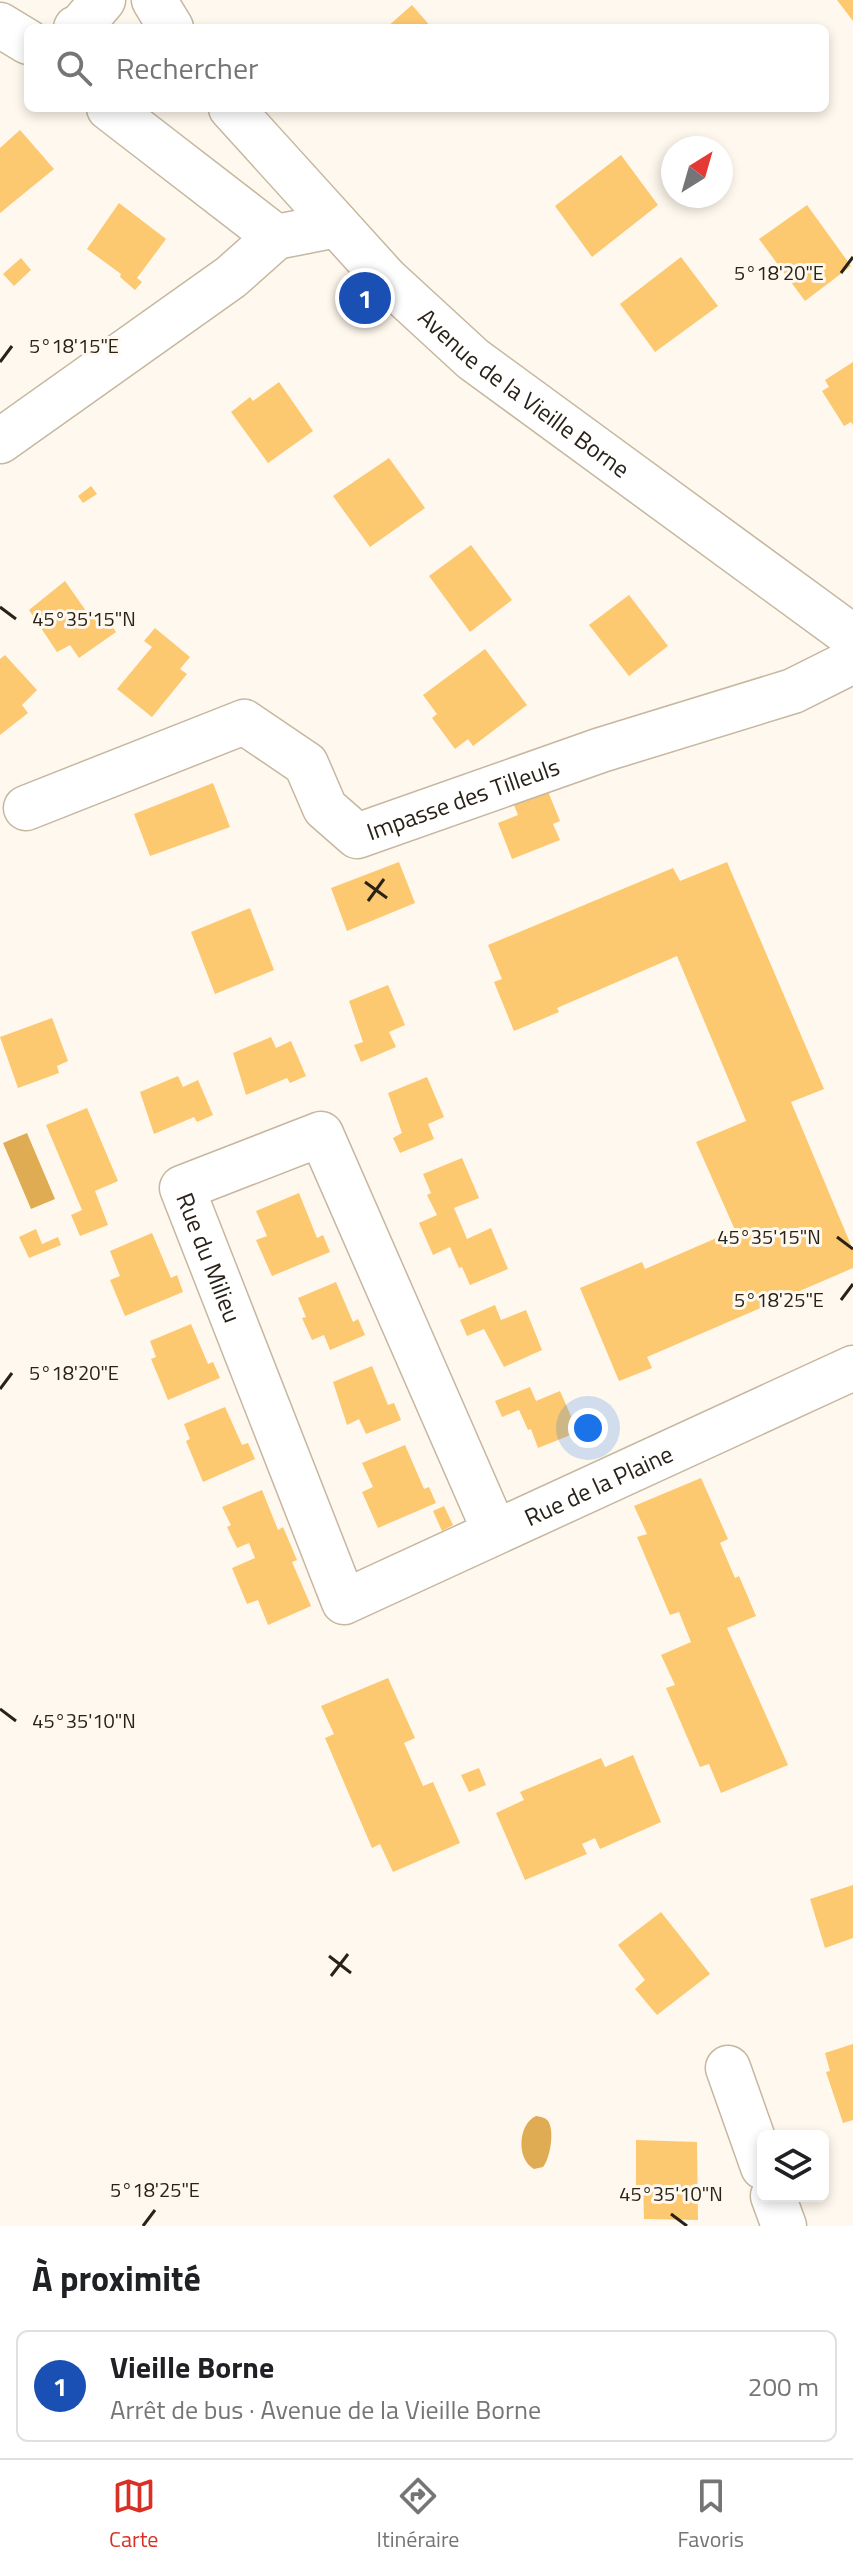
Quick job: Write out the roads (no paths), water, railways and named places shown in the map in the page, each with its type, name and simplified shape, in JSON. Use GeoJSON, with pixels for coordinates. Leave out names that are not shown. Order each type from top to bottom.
{"type":"FeatureCollection","features":[{"type":"Feature","properties":{"kind":"main road"},"geometry":{"type":"LineString","coordinates":[[83,24],[103,0]]}},
{"type":"Feature","properties":{"kind":"main road"},"geometry":{"type":"LineString","coordinates":[[154,0],[169,24]]}},
{"type":"Feature","properties":{"kind":"main road"},"geometry":{"type":"LineString","coordinates":[[114,112],[276,237]]}},
{"type":"Feature","properties":{"kind":"main road","name":"Avenue de la Vieille Borne"},"geometry":{"type":"LineString","coordinates":[[235,112],[386,279],[473,359],[853,637]]}},
{"type":"Feature","properties":{"kind":"main road"},"geometry":{"type":"LineString","coordinates":[[0,441],[231,277],[276,237],[337,225]]}},
{"type":"Feature","properties":{"kind":"main road","name":"Impasse des Tilleuls"},"geometry":{"type":"LineString","coordinates":[[26,808],[244,722],[306,764],[325,808],[357,836],[601,750],[793,691],[853,661]]}},
{"type":"Feature","properties":{"kind":"main road","name":"Rue du Milieu"},"geometry":{"type":"LineString","coordinates":[[344,1602],[182,1188],[321,1134],[495,1532]]}},
{"type":"Feature","properties":{"kind":"main road","name":"Rue de la Plaine"},"geometry":{"type":"LineString","coordinates":[[344,1602],[853,1368]]}},
{"type":"Feature","properties":{"kind":"main road"},"geometry":{"type":"LineString","coordinates":[[728,2068],[757,2150]]}},
{"type":"Feature","properties":{"kind":"main road"},"geometry":{"type":"LineString","coordinates":[[775,2202],[784,2226]]}},
{"type":"Feature","properties":{"kind":"place","name":"Vieille Borne"},"geometry":{"type":"Point","coordinates":[365,298]}}]}
